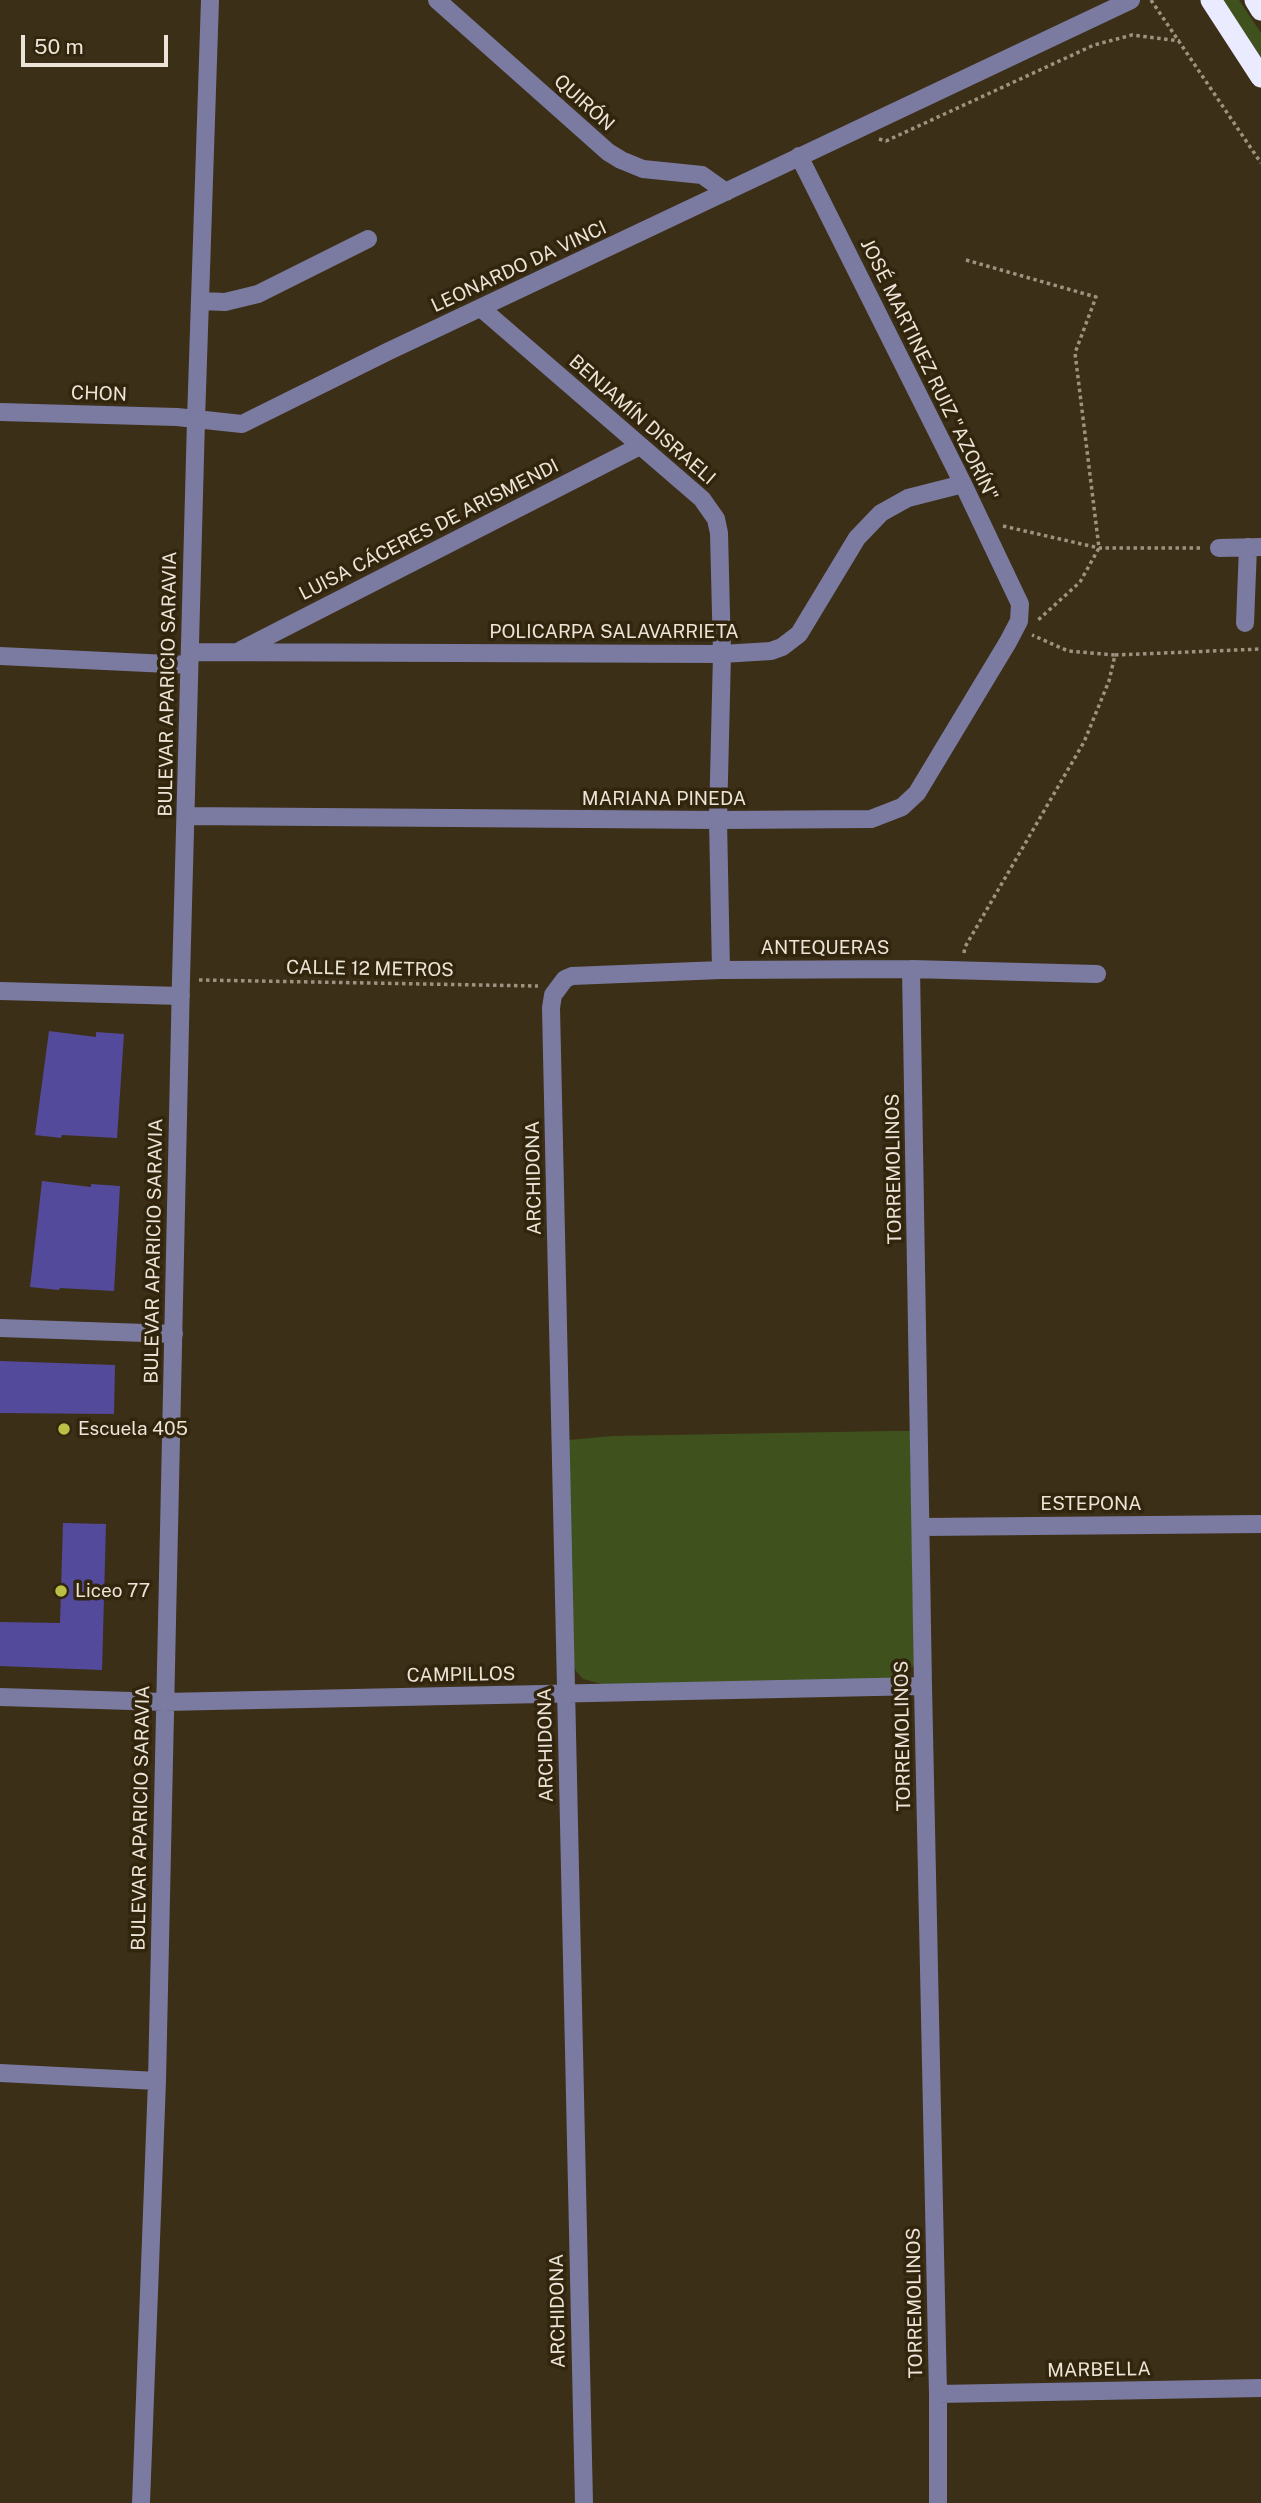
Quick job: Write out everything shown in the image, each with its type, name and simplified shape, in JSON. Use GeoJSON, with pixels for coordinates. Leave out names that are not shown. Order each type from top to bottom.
{"type":"FeatureCollection","features":[{"type":"Feature","properties":{"kind":"highway"},"geometry":{"type":"LineString","coordinates":[[1211,0],[1261,77]]}},
{"type":"Feature","properties":{"kind":"highway"},"geometry":{"type":"LineString","coordinates":[[1255,0],[1261,10]]}},
{"type":"Feature","properties":{"kind":"street","name":"BULEVAR APARICIO SARAVIA"},"geometry":{"type":"LineString","coordinates":[[141,2503],[157,2081],[181,988],[210,0]]}},
{"type":"Feature","properties":{"kind":"street","name":"QUIRÓN"},"geometry":{"type":"LineString","coordinates":[[437,0],[608,152],[643,169],[702,175],[726,192]]}},
{"type":"Feature","properties":{"kind":"street","name":"LEONARDO DA VINCI"},"geometry":{"type":"LineString","coordinates":[[196,420],[242,424],[389,351],[1131,0]]}},
{"type":"Feature","properties":{"kind":"street","name":"JOSÉ MARTINEZ RUIZ \"AZORÍN\""},"geometry":{"type":"LineString","coordinates":[[799,156],[1020,604]]}},
{"type":"Feature","properties":{"kind":"street"},"geometry":{"type":"LineString","coordinates":[[201,301],[225,302],[258,294],[368,239]]}},
{"type":"Feature","properties":{"kind":"street","name":"BENJAMÍN DISRAELI"},"geometry":{"type":"LineString","coordinates":[[482,309],[702,499],[716,519],[719,533],[722,654],[718,820],[721,970]]}},
{"type":"Feature","properties":{"kind":"street","name":"CHON"},"geometry":{"type":"LineString","coordinates":[[0,412],[196,420]]}},
{"type":"Feature","properties":{"kind":"street","name":"LUISA CÁCERES DE ARISMENDI"},"geometry":{"type":"LineString","coordinates":[[238,652],[640,446]]}},
{"type":"Feature","properties":{"kind":"street","name":"POLICARPA SALAVARRIETA"},"geometry":{"type":"LineString","coordinates":[[0,656],[190,658],[238,652],[722,654],[771,650],[790,642],[799,634],[868,524],[881,513],[908,498],[962,484]]}},
{"type":"Feature","properties":{"kind":"street"},"geometry":{"type":"LineString","coordinates":[[1219,548],[1255,547],[1245,623]]}},
{"type":"Feature","properties":{"kind":"street","name":"MARIANA PINEDA"},"geometry":{"type":"LineString","coordinates":[[186,816],[871,819],[902,807],[917,793],[1016,628],[1021,612],[1020,604]]}},
{"type":"Feature","properties":{"kind":"street","name":"ANTEQUERAS"},"geometry":{"type":"LineString","coordinates":[[558,987],[572,976],[721,970],[911,968],[1097,974]]}},
{"type":"Feature","properties":{"kind":"street","name":"TORREMOLINOS"},"geometry":{"type":"LineString","coordinates":[[911,968],[939,2503]]}},
{"type":"Feature","properties":{"kind":"street","name":"ARCHIDONA"},"geometry":{"type":"LineString","coordinates":[[558,987],[551,1007],[584,2503]]}},
{"type":"Feature","properties":{"kind":"street"},"geometry":{"type":"LineString","coordinates":[[0,991],[181,988]]}},
{"type":"Feature","properties":{"kind":"street"},"geometry":{"type":"LineString","coordinates":[[0,1328],[174,1334]]}},
{"type":"Feature","properties":{"kind":"street","name":"ESTEPONA"},"geometry":{"type":"LineString","coordinates":[[922,1527],[1261,1524]]}},
{"type":"Feature","properties":{"kind":"street","name":"CAMPILLOS"},"geometry":{"type":"LineString","coordinates":[[0,1697],[164,1702],[923,1686]]}},
{"type":"Feature","properties":{"kind":"street"},"geometry":{"type":"LineString","coordinates":[[0,2073],[157,2081]]}},
{"type":"Feature","properties":{"kind":"street","name":"MARBELLA"},"geometry":{"type":"LineString","coordinates":[[938,2395],[1261,2388]]}},
{"type":"Feature","properties":{"kind":"path"},"geometry":{"type":"LineString","coordinates":[[1151,0],[1261,163]]}},
{"type":"Feature","properties":{"kind":"path"},"geometry":{"type":"LineString","coordinates":[[857,129],[886,141],[1094,44],[1132,35],[1180,41]]}},
{"type":"Feature","properties":{"kind":"path"},"geometry":{"type":"LineString","coordinates":[[966,260],[1096,297],[1075,353],[1099,548],[1080,582],[1035,622]]}},
{"type":"Feature","properties":{"kind":"path"},"geometry":{"type":"LineString","coordinates":[[981,521],[1099,548],[1219,548]]}},
{"type":"Feature","properties":{"kind":"path"},"geometry":{"type":"LineString","coordinates":[[1016,628],[1068,651],[1115,654],[1261,649]]}},
{"type":"Feature","properties":{"kind":"path"},"geometry":{"type":"LineString","coordinates":[[962,969],[965,947],[1084,742],[1109,681],[1115,654]]}},
{"type":"Feature","properties":{"kind":"path","name":"CALLE 12 METROS"},"geometry":{"type":"LineString","coordinates":[[181,988],[558,987]]}},
{"type":"Feature","properties":{"kind":"green space"},"geometry":{"type":"Polygon","coordinates":[[[1223,0],[1239,0],[1261,33],[1261,58],[1223,0]]]}},
{"type":"Feature","properties":{"kind":"green space"},"geometry":{"type":"Polygon","coordinates":[[[910,1431],[914,1665],[905,1676],[895,1680],[602,1684],[583,1679],[576,1671],[572,1660],[568,1440],[613,1436],[910,1431]]]}},
{"type":"Feature","properties":{"kind":"building"},"geometry":{"type":"Polygon","coordinates":[[[49,1031],[96,1037],[96,1032],[124,1034],[117,1138],[35,1135],[49,1031]]]}},
{"type":"Feature","properties":{"kind":"building"},"geometry":{"type":"Polygon","coordinates":[[[42,1181],[91,1187],[91,1184],[120,1186],[114,1291],[30,1287],[42,1181]]]}},
{"type":"Feature","properties":{"kind":"building"},"geometry":{"type":"Polygon","coordinates":[[[0,1361],[115,1365],[114,1414],[0,1413],[0,1361]]]}},
{"type":"Feature","properties":{"kind":"building"},"geometry":{"type":"Polygon","coordinates":[[[63,1523],[106,1524],[102,1670],[0,1666],[0,1622],[60,1623],[63,1523]]]}},
{"type":"Feature","properties":{"kind":"place","name":"Escuela 405"},"geometry":{"type":"Point","coordinates":[64,1429]}},
{"type":"Feature","properties":{"kind":"place","name":"Liceo 77"},"geometry":{"type":"Point","coordinates":[61,1591]}}]}
